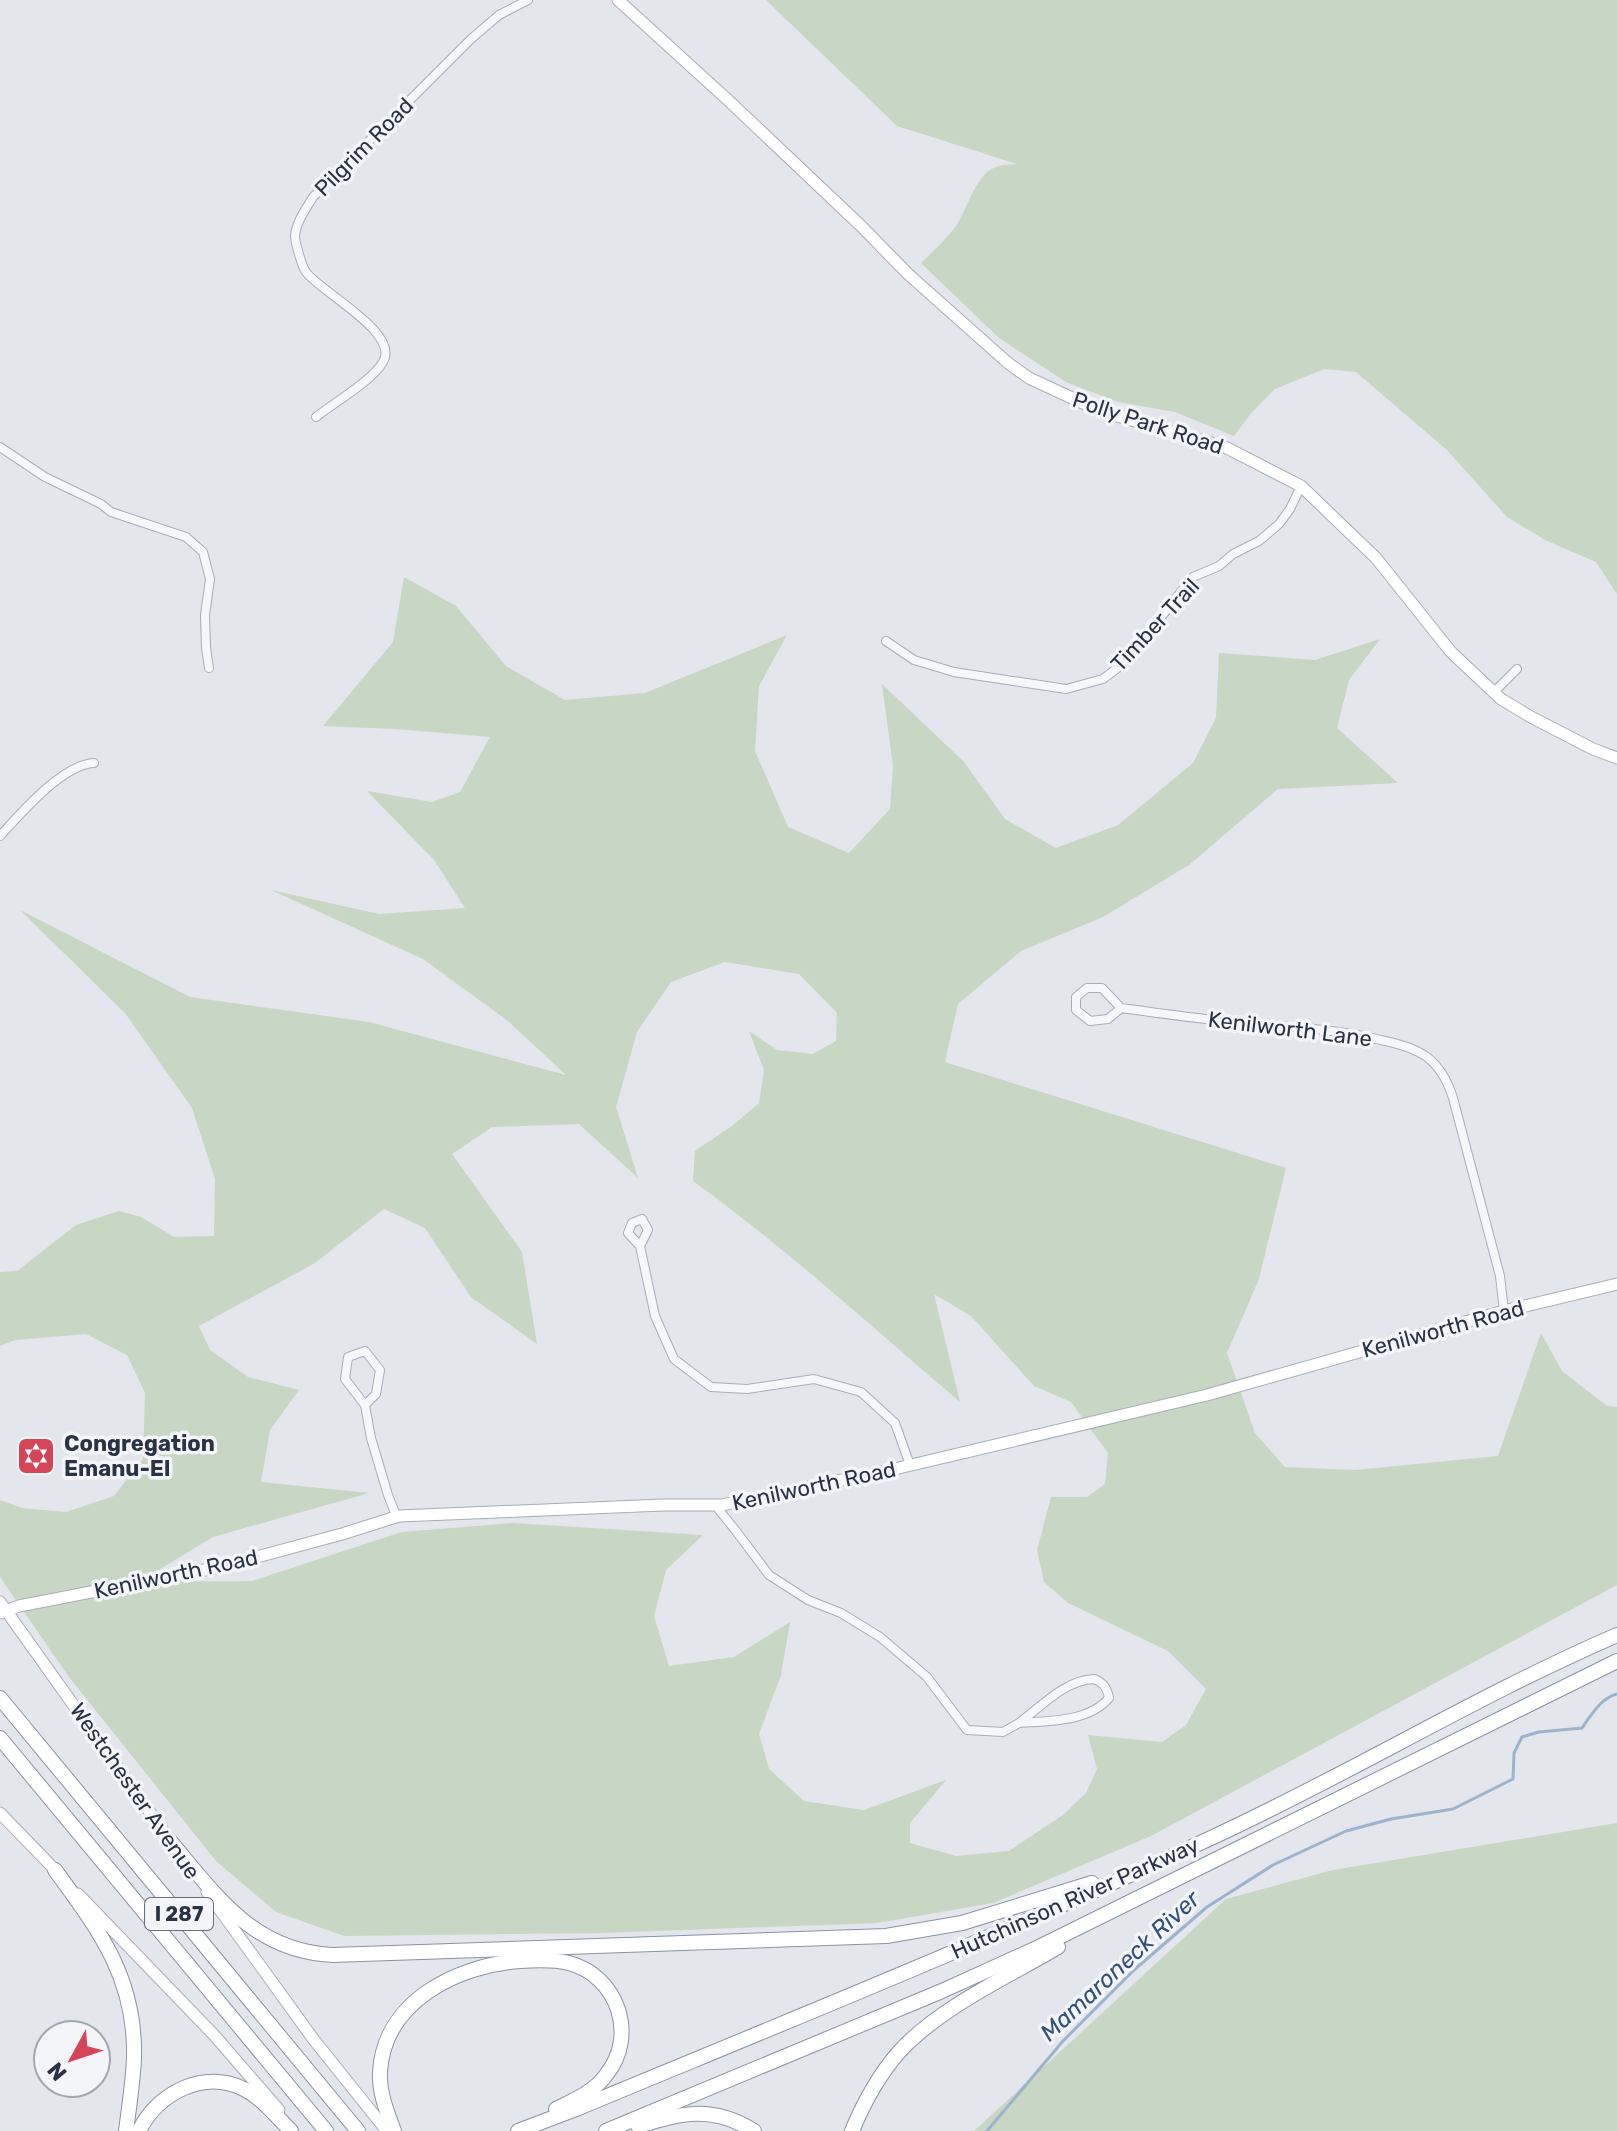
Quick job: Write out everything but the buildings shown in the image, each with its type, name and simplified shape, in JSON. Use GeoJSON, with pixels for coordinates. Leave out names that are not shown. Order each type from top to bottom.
{"type":"FeatureCollection","features":[{"type":"Feature","properties":{"kind":"highway","name":"Hutchinson River Parkway"},"geometry":{"type":"LineString","coordinates":[[516,2131],[875,1985],[1139,1871],[1236,1827],[1425,1729],[1617,1635]]}},
{"type":"Feature","properties":{"kind":"highway","name":"Hutchinson River Parkway"},"geometry":{"type":"LineString","coordinates":[[606,2131],[958,1984],[1150,1893],[1617,1661]]}},
{"type":"Feature","properties":{"kind":"highway","name":"I 287"},"geometry":{"type":"LineString","coordinates":[[0,1698],[358,2131]]}},
{"type":"Feature","properties":{"kind":"highway","name":"I 287"},"geometry":{"type":"LineString","coordinates":[[0,1738],[326,2131]]}},
{"type":"Feature","properties":{"kind":"highway"},"geometry":{"type":"LineString","coordinates":[[170,1841],[224,1904],[252,1929],[292,1948],[332,1955],[886,1936],[962,1923],[1139,1871]]}},
{"type":"Feature","properties":{"kind":"highway"},"geometry":{"type":"LineString","coordinates":[[55,1870],[103,1938],[127,1995],[134,2061],[126,2131]]}},
{"type":"Feature","properties":{"kind":"highway"},"geometry":{"type":"LineString","coordinates":[[852,2131],[880,2076],[926,2028],[961,2004],[1150,1893]]}},
{"type":"Feature","properties":{"kind":"highway"},"geometry":{"type":"LineString","coordinates":[[394,2131],[382,2097],[382,2061],[393,2030],[415,2002],[445,1980],[478,1967],[526,1960],[573,1964],[598,1978],[615,2002],[622,2028],[617,2058],[605,2077],[592,2089],[516,2131]]}},
{"type":"Feature","properties":{"kind":"highway"},"geometry":{"type":"LineString","coordinates":[[139,2131],[147,2116],[165,2098],[186,2087],[208,2082],[231,2084],[244,2089],[294,2131]]}},
{"type":"Feature","properties":{"kind":"highway"},"geometry":{"type":"LineString","coordinates":[[622,2131],[694,2113],[727,2118],[754,2131]]}},
{"type":"Feature","properties":{"kind":"street","name":"Pilgrim Road"},"geometry":{"type":"LineString","coordinates":[[316,417],[371,375],[385,359],[386,352],[381,340],[364,319],[305,271],[295,237],[301,218],[313,197],[471,39],[499,15],[528,0]]}},
{"type":"Feature","properties":{"kind":"street","name":"Polly Park Road"},"geometry":{"type":"LineString","coordinates":[[618,0],[729,101],[908,274],[1008,363],[1029,378],[1100,411],[1225,447],[1301,486],[1376,558],[1451,652],[1494,692],[1531,717],[1617,758]]}},
{"type":"Feature","properties":{"kind":"street"},"geometry":{"type":"LineString","coordinates":[[0,447],[45,477],[111,512],[186,537],[203,552],[210,579],[205,615],[209,668]]}},
{"type":"Feature","properties":{"kind":"street","name":"Timber Trail"},"geometry":{"type":"LineString","coordinates":[[886,641],[914,660],[954,672],[1066,689],[1103,679],[1124,663],[1193,577],[1219,566],[1233,554],[1259,541],[1279,524],[1301,486]]}},
{"type":"Feature","properties":{"kind":"street"},"geometry":{"type":"LineString","coordinates":[[1494,692],[1517,669]]}},
{"type":"Feature","properties":{"kind":"street"},"geometry":{"type":"LineString","coordinates":[[0,836],[54,783],[84,763],[94,763]]}},
{"type":"Feature","properties":{"kind":"street","name":"Kenilworth Lane"},"geometry":{"type":"LineString","coordinates":[[1121,1008],[1108,1019],[1090,1021],[1076,1010],[1076,997],[1087,988],[1102,988],[1121,1008],[1357,1034],[1391,1042],[1425,1056],[1448,1083],[1453,1098],[1500,1276],[1504,1311]]}},
{"type":"Feature","properties":{"kind":"street"},"geometry":{"type":"LineString","coordinates":[[640,1246],[655,1316],[674,1359],[711,1387],[747,1389],[814,1379],[861,1392],[895,1423],[910,1465]]}},
{"type":"Feature","properties":{"kind":"street","name":"Kenilworth Road"},"geometry":{"type":"LineString","coordinates":[[2,1609],[220,1567],[399,1516],[715,1505],[910,1465],[1207,1395],[1504,1311],[1617,1284]]}},
{"type":"Feature","properties":{"kind":"street"},"geometry":{"type":"LineString","coordinates":[[365,1405],[376,1394],[380,1370],[365,1351],[348,1357],[345,1379],[365,1405],[388,1495],[399,1516]]}},
{"type":"Feature","properties":{"kind":"street"},"geometry":{"type":"LineString","coordinates":[[715,1505],[769,1575],[808,1600],[841,1613],[880,1637],[927,1677],[967,1730],[1003,1732],[1071,1684],[1082,1680],[1094,1679],[1108,1690],[1107,1702],[1092,1712],[1061,1720],[1019,1723]]}},
{"type":"Feature","properties":{"kind":"street","name":"Westchester Avenue"},"geometry":{"type":"LineString","coordinates":[[2,1609],[314,2040],[387,2131]]}},
{"type":"Feature","properties":{"kind":"street"},"geometry":{"type":"LineString","coordinates":[[0,1813],[214,2035],[294,2131]]}},
{"type":"Feature","properties":{"kind":"green space"},"geometry":{"type":"Polygon","coordinates":[[[766,0],[1617,0],[1617,594],[1596,562],[1545,540],[1507,517],[1447,450],[1356,372],[1324,369],[1275,389],[1234,436],[1175,412],[1118,402],[1066,382],[999,338],[921,263],[956,226],[984,176],[999,166],[1017,164],[897,126],[766,0]]]}},
{"type":"Feature","properties":{"kind":"green space"},"geometry":{"type":"Polygon","coordinates":[[[404,577],[456,606],[506,666],[565,700],[645,693],[787,635],[759,686],[755,751],[788,827],[849,853],[890,809],[893,766],[882,684],[964,762],[1005,819],[1056,848],[1118,825],[1193,763],[1216,718],[1219,653],[1315,660],[1380,639],[1349,680],[1337,728],[1398,783],[1278,789],[1189,865],[1103,917],[1021,951],[958,1004],[945,1062],[1286,1168],[1259,1279],[1227,1353],[1255,1433],[1285,1467],[1355,1470],[1498,1456],[1541,1333],[1562,1371],[1607,1406],[1617,1407],[1617,1585],[1151,1836],[993,1903],[877,1923],[602,1933],[344,1936],[276,1912],[216,1861],[69,1677],[0,1577],[0,1500],[22,1508],[66,1512],[114,1496],[143,1459],[145,1393],[127,1355],[86,1334],[15,1340],[0,1346],[0,1272],[17,1271],[76,1225],[119,1211],[141,1217],[174,1237],[214,1236],[215,1179],[192,1108],[125,1013],[20,910],[190,997],[369,1022],[566,1075],[508,1021],[423,959],[271,890],[379,914],[465,908],[434,860],[367,791],[432,802],[460,792],[490,737],[323,726],[393,642],[404,577]],[[725,962],[671,982],[637,1032],[616,1107],[638,1178],[579,1124],[492,1127],[452,1154],[522,1252],[537,1344],[471,1297],[425,1228],[384,1209],[315,1263],[199,1326],[210,1350],[248,1377],[299,1390],[270,1430],[261,1482],[369,1493],[213,1537],[139,1582],[252,1581],[402,1532],[513,1523],[703,1535],[666,1570],[654,1616],[669,1666],[734,1657],[790,1622],[781,1675],[759,1734],[769,1769],[804,1801],[864,1810],[946,1780],[910,1823],[910,1843],[956,1856],[1009,1851],[1063,1815],[1086,1793],[1097,1769],[1088,1735],[1162,1742],[1186,1725],[1206,1689],[1168,1651],[1068,1603],[1044,1582],[1037,1550],[1051,1497],[1087,1497],[1105,1484],[1108,1453],[1071,1402],[1034,1386],[971,1316],[934,1294],[960,1402],[796,1261],[693,1181],[695,1151],[759,1103],[764,1070],[749,1031],[777,1050],[813,1054],[836,1041],[837,1013],[799,974],[725,962]]]}},
{"type":"Feature","properties":{"kind":"green space"},"geometry":{"type":"Polygon","coordinates":[[[1617,1823],[1617,2131],[974,2131],[1226,1899],[1333,1870],[1617,1823]]]}},
{"type":"Feature","properties":{"kind":"waterway","name":"Mamaroneck River"},"geometry":{"type":"LineString","coordinates":[[987,2131],[1063,2041],[1134,1970],[1207,1907],[1273,1865],[1346,1831],[1391,1819],[1453,1809],[1513,1779],[1514,1753],[1522,1737],[1539,1732],[1582,1728],[1601,1703],[1617,1694]]}},
{"type":"Feature","properties":{"kind":"place","name":"Congregation Emanu-El"},"geometry":{"type":"Point","coordinates":[36,1456]}}]}
